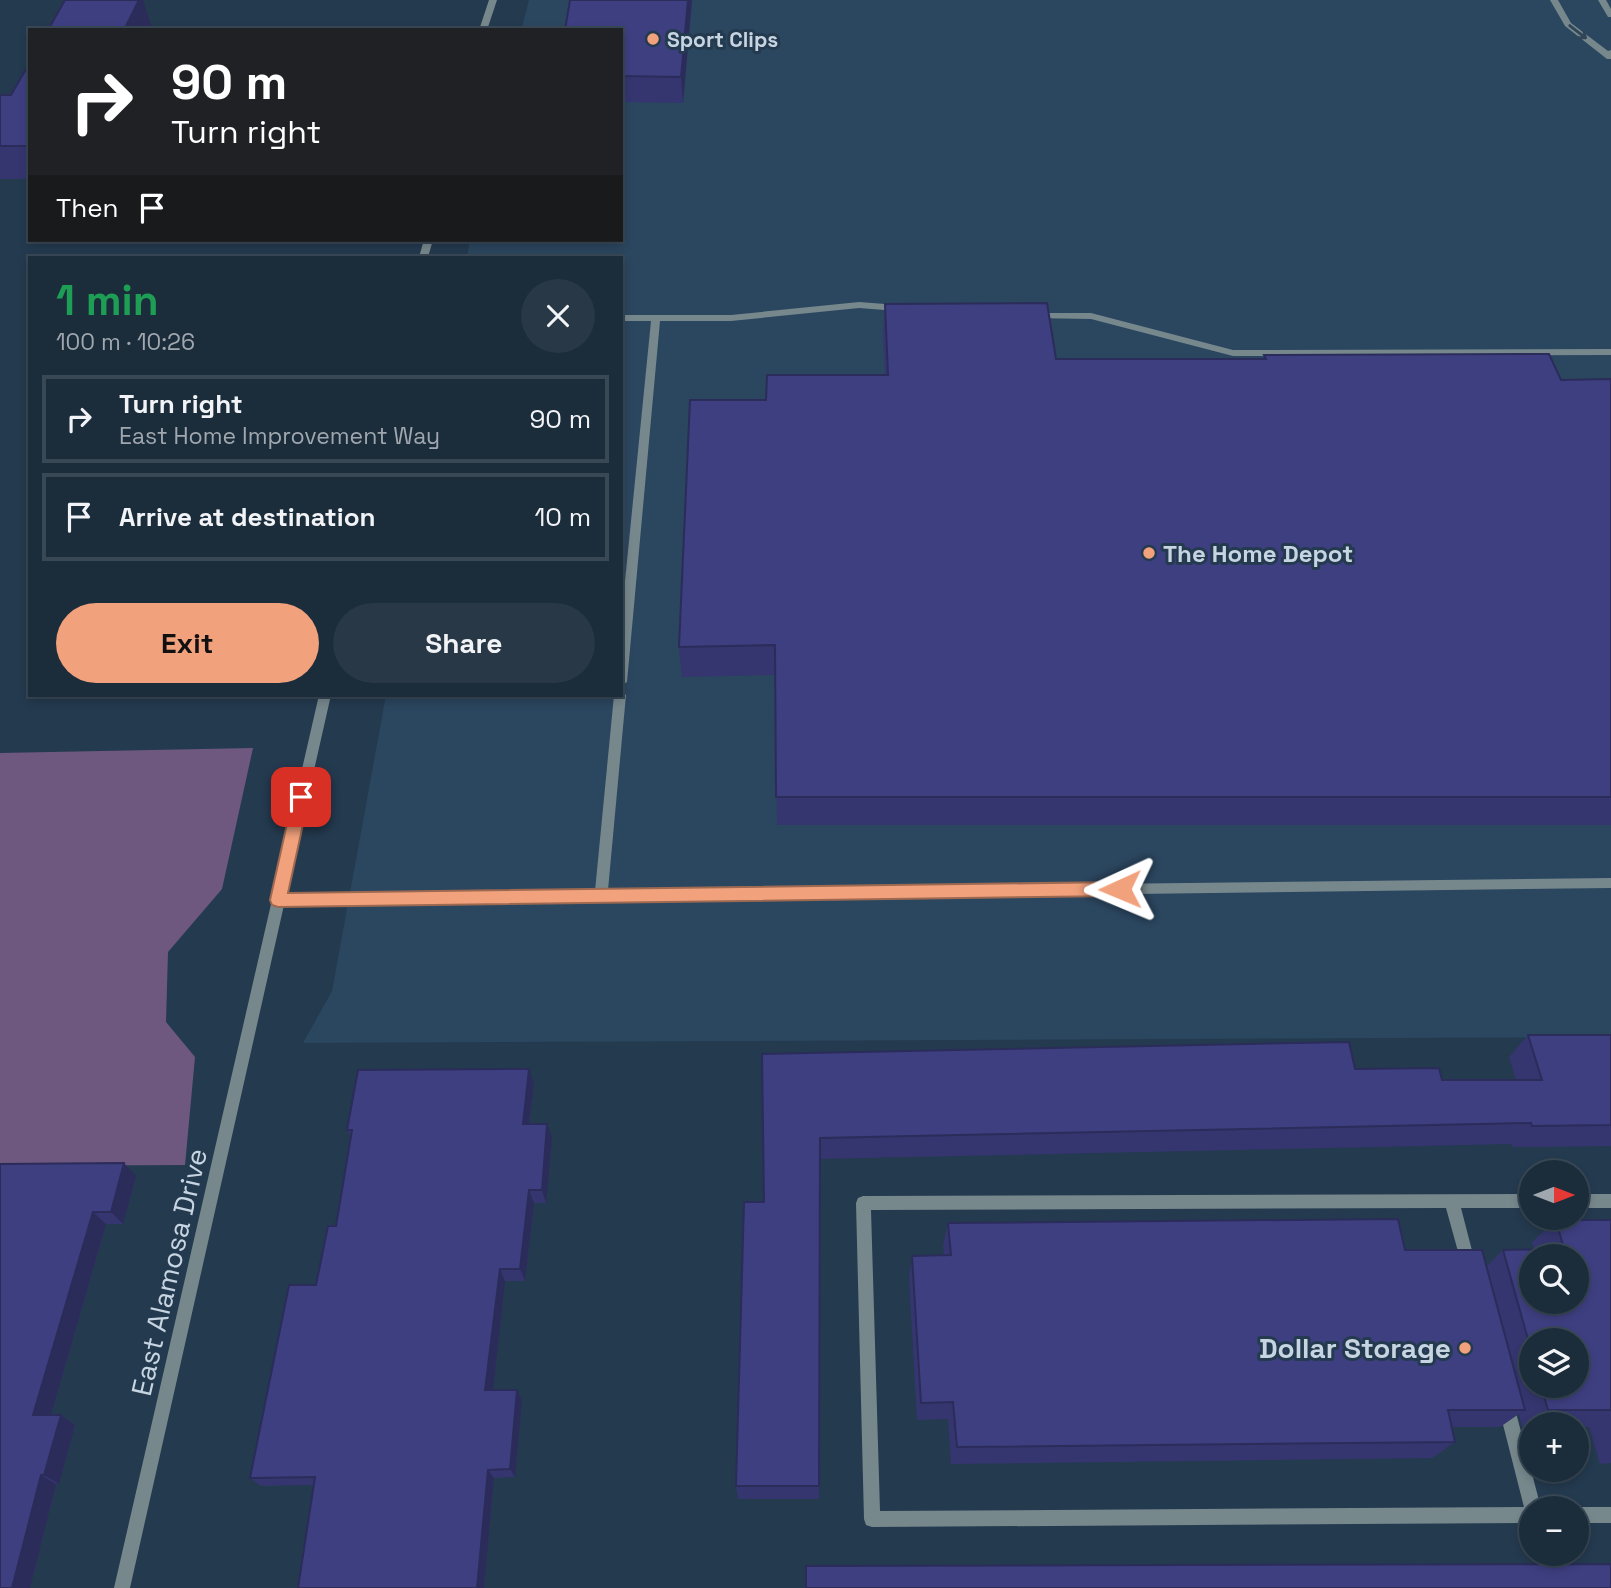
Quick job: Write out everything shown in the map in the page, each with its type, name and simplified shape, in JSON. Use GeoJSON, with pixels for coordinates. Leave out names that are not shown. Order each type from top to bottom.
{"type":"FeatureCollection","features":[{"type":"Feature","properties":{"kind":"street"},"geometry":{"type":"LineString","coordinates":[[484,28],[493,0]]}},
{"type":"Feature","properties":{"kind":"street"},"geometry":{"type":"LineString","coordinates":[[1554,0],[1568,24],[1610,57],[1611,52]]}},
{"type":"Feature","properties":{"kind":"street"},"geometry":{"type":"LineString","coordinates":[[623,318],[731,318],[859,305],[910,310]]}},
{"type":"Feature","properties":{"kind":"street"},"geometry":{"type":"LineString","coordinates":[[1026,316],[1091,316],[1233,353],[1611,352]]}},
{"type":"Feature","properties":{"kind":"street"},"geometry":{"type":"LineString","coordinates":[[623,661],[656,318]]}},
{"type":"Feature","properties":{"kind":"street","name":"East Alamosa Drive"},"geometry":{"type":"LineString","coordinates":[[122,1588],[325,697]]}},
{"type":"Feature","properties":{"kind":"street"},"geometry":{"type":"LineString","coordinates":[[601,896],[620,697]]}},
{"type":"Feature","properties":{"kind":"street"},"geometry":{"type":"LineString","coordinates":[[278,900],[1611,883]]}},
{"type":"Feature","properties":{"kind":"street"},"geometry":{"type":"LineString","coordinates":[[1519,1201],[863,1203],[872,1519],[1519,1515]]}},
{"type":"Feature","properties":{"kind":"street"},"geometry":{"type":"LineString","coordinates":[[1589,1201],[1611,1201]]}},
{"type":"Feature","properties":{"kind":"street"},"geometry":{"type":"LineString","coordinates":[[1589,1515],[1611,1515]]}},
{"type":"Feature","properties":{"kind":"lane"},"geometry":{"type":"LineString","coordinates":[[1602,0],[1611,15]]}},
{"type":"Feature","properties":{"kind":"lane"},"geometry":{"type":"LineString","coordinates":[[1452,1202],[1473,1282]]}},
{"type":"Feature","properties":{"kind":"lane"},"geometry":{"type":"LineString","coordinates":[[1501,1388],[1530,1496]]}},
{"type":"Feature","properties":{"kind":"shaded area"},"geometry":{"type":"Polygon","coordinates":[[[529,0],[1611,0],[1611,1037],[303,1043],[332,991],[386,697],[623,697],[623,256],[467,256],[470,242],[623,242],[623,28],[522,28],[529,0]]]}},
{"type":"Feature","properties":{"kind":"shaded area"},"geometry":{"type":"Polygon","coordinates":[[[253,748],[222,889],[168,952],[166,1022],[195,1057],[185,1165],[0,1166],[0,753],[253,748]]]}},
{"type":"Feature","properties":{"kind":"building"},"geometry":{"type":"Polygon","coordinates":[[[65,0],[139,0],[125,28],[49,28],[65,0]]]}},
{"type":"Feature","properties":{"kind":"building"},"geometry":{"type":"Polygon","coordinates":[[[570,0],[688,0],[681,77],[623,76],[623,28],[565,28],[570,0]]]}},
{"type":"Feature","properties":{"kind":"building"},"geometry":{"type":"Polygon","coordinates":[[[28,65],[28,146],[0,146],[0,95],[11,95],[28,65]]]}},
{"type":"Feature","properties":{"kind":"building","name":"The Home Depot"},"geometry":{"type":"Polygon","coordinates":[[[1047,303],[1056,359],[1266,359],[1264,355],[1549,354],[1561,380],[1611,379],[1611,797],[776,797],[775,645],[679,647],[690,400],[766,400],[767,375],[888,375],[885,304],[1047,303]]]}},
{"type":"Feature","properties":{"kind":"building"},"geometry":{"type":"Polygon","coordinates":[[[1528,1035],[1611,1035],[1611,1125],[1532,1126],[1531,1123],[820,1138],[819,1486],[736,1486],[744,1202],[764,1202],[762,1054],[1349,1042],[1355,1069],[1439,1068],[1442,1080],[1542,1080],[1528,1035]]]}},
{"type":"Feature","properties":{"kind":"building"},"geometry":{"type":"Polygon","coordinates":[[[529,1069],[523,1124],[547,1124],[542,1190],[529,1190],[520,1269],[500,1269],[485,1390],[517,1390],[510,1469],[488,1470],[477,1588],[298,1588],[315,1477],[250,1478],[289,1285],[316,1285],[328,1226],[336,1226],[352,1130],[347,1130],[358,1070],[529,1069]]]}},
{"type":"Feature","properties":{"kind":"building"},"geometry":{"type":"Polygon","coordinates":[[[124,1163],[111,1212],[93,1212],[33,1415],[61,1415],[44,1475],[41,1475],[12,1588],[0,1588],[0,1164],[124,1163]]]}},
{"type":"Feature","properties":{"kind":"building"},"geometry":{"type":"Polygon","coordinates":[[[1398,1219],[1405,1250],[1482,1250],[1519,1388],[1519,1398],[1522,1398],[1525,1410],[1448,1410],[1455,1442],[957,1447],[953,1402],[921,1403],[912,1256],[951,1255],[948,1223],[1398,1219]]]}},
{"type":"Feature","properties":{"kind":"building"},"geometry":{"type":"Polygon","coordinates":[[[1589,1220],[1611,1220],[1611,1410],[1548,1410],[1544,1398],[1589,1398],[1589,1328],[1525,1328],[1521,1314],[1589,1314],[1589,1244],[1563,1244],[1559,1230],[1589,1230],[1589,1220]]]}},
{"type":"Feature","properties":{"kind":"building"},"geometry":{"type":"Polygon","coordinates":[[[1503,1250],[1519,1250],[1519,1307],[1503,1250]]]}},
{"type":"Feature","properties":{"kind":"building"},"geometry":{"type":"Polygon","coordinates":[[[1611,1564],[1611,1588],[806,1588],[806,1566],[1611,1564]]]}},
{"type":"Feature","properties":{"kind":"place","name":"Sport Clips"},"geometry":{"type":"Point","coordinates":[653,39]}},
{"type":"Feature","properties":{"kind":"place","name":"The Home Depot"},"geometry":{"type":"Point","coordinates":[1149,553]}},
{"type":"Feature","properties":{"kind":"place","name":"Dollar Storage"},"geometry":{"type":"Point","coordinates":[1465,1348]}},
{"type":"Feature","properties":{"kind":"route"},"geometry":{"type":"LineString","coordinates":[[301,797],[278,900],[1120,889]]}}]}
